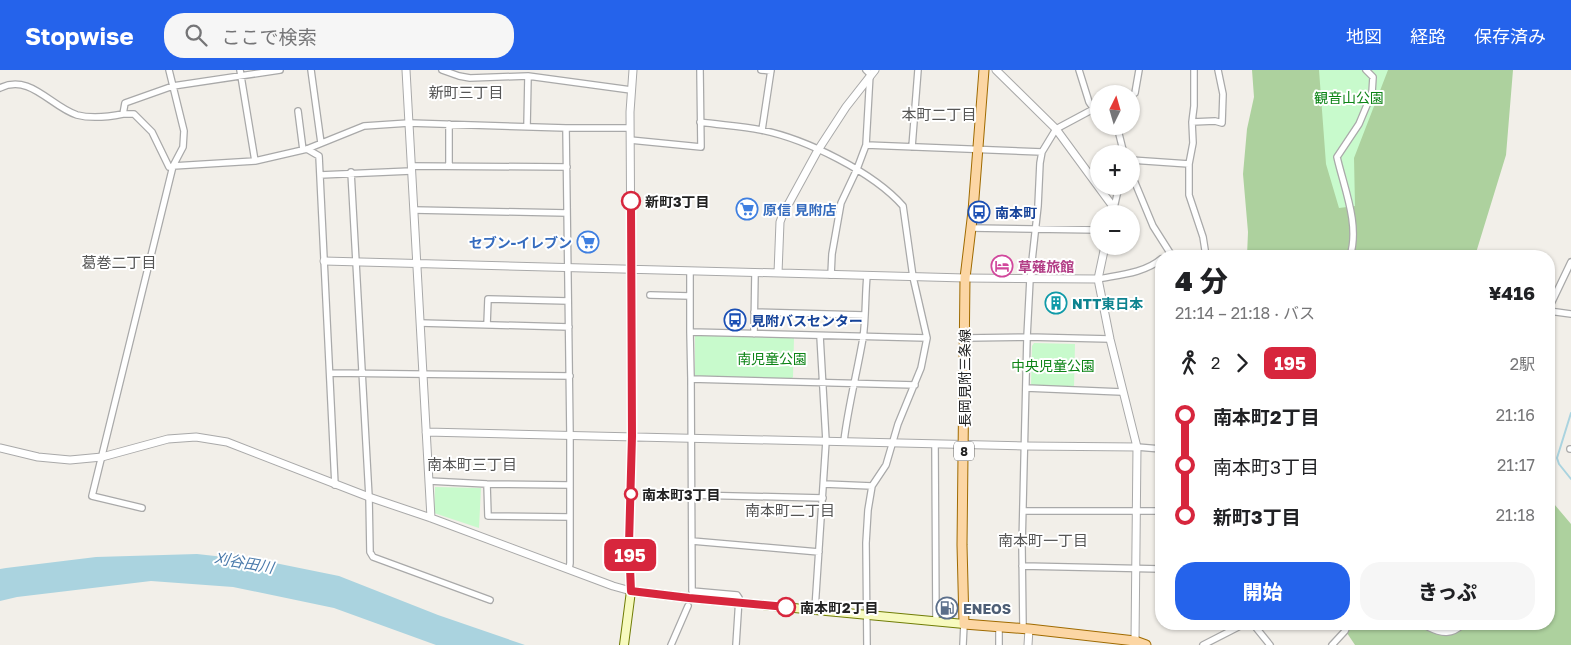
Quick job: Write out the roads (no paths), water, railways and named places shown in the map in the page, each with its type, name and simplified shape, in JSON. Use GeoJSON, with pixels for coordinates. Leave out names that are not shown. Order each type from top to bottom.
{"type":"FeatureCollection","features":[{"type":"Feature","properties":{"kind":"main road","name":"長岡見附三条線"},"geometry":{"type":"LineString","coordinates":[[964,624],[962,545],[965,278],[984,70]]}},
{"type":"Feature","properties":{"kind":"main road"},"geometry":{"type":"LineString","coordinates":[[624,645],[631,591],[964,624],[1026,628],[1146,645]]}},
{"type":"Feature","properties":{"kind":"street"},"geometry":{"type":"LineString","coordinates":[[142,508],[92,496],[171,167],[183,147],[184,131],[169,70]]}},
{"type":"Feature","properties":{"kind":"street"},"geometry":{"type":"LineString","coordinates":[[123,114],[125,103],[173,86],[241,73],[280,70]]}},
{"type":"Feature","properties":{"kind":"street"},"geometry":{"type":"LineString","coordinates":[[311,70],[321,143]]}},
{"type":"Feature","properties":{"kind":"street"},"geometry":{"type":"LineString","coordinates":[[406,70],[431,518]]}},
{"type":"Feature","properties":{"kind":"street"},"geometry":{"type":"LineString","coordinates":[[442,70],[470,78],[528,76],[631,90]]}},
{"type":"Feature","properties":{"kind":"street"},"geometry":{"type":"LineString","coordinates":[[0,448],[53,459],[70,460],[102,457],[168,439],[196,437],[227,442],[336,485],[631,591],[629,544],[632,436],[630,128],[632,70]]}},
{"type":"Feature","properties":{"kind":"street"},"geometry":{"type":"LineString","coordinates":[[630,140],[701,147],[700,70]]}},
{"type":"Feature","properties":{"kind":"street"},"geometry":{"type":"LineString","coordinates":[[761,70],[771,70],[762,130]]}},
{"type":"Feature","properties":{"kind":"street"},"geometry":{"type":"LineString","coordinates":[[912,147],[918,70]]}},
{"type":"Feature","properties":{"kind":"street"},"geometry":{"type":"LineString","coordinates":[[996,70],[1056,129],[1109,205]]}},
{"type":"Feature","properties":{"kind":"street"},"geometry":{"type":"LineString","coordinates":[[1079,70],[1090,102]]}},
{"type":"Feature","properties":{"kind":"street"},"geometry":{"type":"LineString","coordinates":[[1137,85],[1140,70]]}},
{"type":"Feature","properties":{"kind":"street"},"geometry":{"type":"LineString","coordinates":[[1194,70],[1192,122],[1194,143],[1189,164],[1189,195],[1203,237],[1205,250]]}},
{"type":"Feature","properties":{"kind":"street"},"geometry":{"type":"LineString","coordinates":[[1192,122],[1215,121],[1222,123],[1223,94],[1218,70]]}},
{"type":"Feature","properties":{"kind":"street"},"geometry":{"type":"LineString","coordinates":[[1352,250],[1354,244],[1352,226],[1337,157],[1359,124],[1369,100],[1373,77],[1366,70]]}},
{"type":"Feature","properties":{"kind":"street"},"geometry":{"type":"LineString","coordinates":[[831,275],[832,254],[841,203],[866,145],[870,71]]}},
{"type":"Feature","properties":{"kind":"street"},"geometry":{"type":"LineString","coordinates":[[778,273],[780,222],[818,150],[870,71]]}},
{"type":"Feature","properties":{"kind":"street"},"geometry":{"type":"LineString","coordinates":[[241,73],[254,161]]}},
{"type":"Feature","properties":{"kind":"street"},"geometry":{"type":"LineString","coordinates":[[527,127],[528,76]]}},
{"type":"Feature","properties":{"kind":"street"},"geometry":{"type":"LineString","coordinates":[[0,88],[18,84],[28,87],[74,114],[82,116],[102,118],[134,114],[152,132],[171,167]]}},
{"type":"Feature","properties":{"kind":"street"},"geometry":{"type":"LineString","coordinates":[[1028,645],[1022,566],[1027,338],[1030,279],[1042,152],[1056,129],[1090,110]]}},
{"type":"Feature","properties":{"kind":"street"},"geometry":{"type":"LineString","coordinates":[[298,111],[305,150]]}},
{"type":"Feature","properties":{"kind":"street"},"geometry":{"type":"LineString","coordinates":[[700,122],[762,130],[818,150],[857,169],[897,199],[903,206],[913,277],[927,338],[921,368],[898,424],[886,465],[872,486],[868,510],[866,544],[867,645]]}},
{"type":"Feature","properties":{"kind":"street"},"geometry":{"type":"LineString","coordinates":[[171,167],[254,161],[305,150],[364,126],[409,123],[630,128]]}},
{"type":"Feature","properties":{"kind":"street"},"geometry":{"type":"LineString","coordinates":[[449,166],[450,124]]}},
{"type":"Feature","properties":{"kind":"street"},"geometry":{"type":"LineString","coordinates":[[566,128],[570,376],[570,563],[568,569]]}},
{"type":"Feature","properties":{"kind":"street"},"geometry":{"type":"LineString","coordinates":[[866,145],[1042,152]]}},
{"type":"Feature","properties":{"kind":"street"},"geometry":{"type":"LineString","coordinates":[[305,150],[319,156],[336,485]]}},
{"type":"Feature","properties":{"kind":"street"},"geometry":{"type":"LineString","coordinates":[[1140,161],[1189,164]]}},
{"type":"Feature","properties":{"kind":"street"},"geometry":{"type":"LineString","coordinates":[[320,175],[449,166],[567,167]]}},
{"type":"Feature","properties":{"kind":"street"},"geometry":{"type":"LineString","coordinates":[[351,172],[369,497],[370,552],[373,557],[490,600]]}},
{"type":"Feature","properties":{"kind":"street"},"geometry":{"type":"LineString","coordinates":[[1140,195],[1165,250]]}},
{"type":"Feature","properties":{"kind":"street"},"geometry":{"type":"LineString","coordinates":[[414,210],[567,213]]}},
{"type":"Feature","properties":{"kind":"street"},"geometry":{"type":"LineString","coordinates":[[970,228],[1090,230]]}},
{"type":"Feature","properties":{"kind":"street"},"geometry":{"type":"LineString","coordinates":[[1103,255],[1098,279],[1122,392],[1137,447],[1135,643]]}},
{"type":"Feature","properties":{"kind":"street"},"geometry":{"type":"LineString","coordinates":[[324,261],[1030,279],[1098,279],[1126,274],[1155,264]]}},
{"type":"Feature","properties":{"kind":"street"},"geometry":{"type":"LineString","coordinates":[[1555,297],[1571,262]]}},
{"type":"Feature","properties":{"kind":"street"},"geometry":{"type":"LineString","coordinates":[[690,271],[692,591],[737,595],[739,602],[736,645]]}},
{"type":"Feature","properties":{"kind":"street"},"geometry":{"type":"LineString","coordinates":[[754,334],[755,273]]}},
{"type":"Feature","properties":{"kind":"street"},"geometry":{"type":"LineString","coordinates":[[844,442],[848,408],[855,383],[863,336],[867,276]]}},
{"type":"Feature","properties":{"kind":"street"},"geometry":{"type":"LineString","coordinates":[[650,295],[690,296]]}},
{"type":"Feature","properties":{"kind":"street"},"geometry":{"type":"LineString","coordinates":[[487,325],[488,299],[568,301]]}},
{"type":"Feature","properties":{"kind":"street"},"geometry":{"type":"LineString","coordinates":[[1555,311],[1571,314]]}},
{"type":"Feature","properties":{"kind":"street"},"geometry":{"type":"LineString","coordinates":[[754,312],[864,315]]}},
{"type":"Feature","properties":{"kind":"street"},"geometry":{"type":"LineString","coordinates":[[420,324],[569,327]]}},
{"type":"Feature","properties":{"kind":"street"},"geometry":{"type":"LineString","coordinates":[[690,332],[927,338]]}},
{"type":"Feature","properties":{"kind":"street"},"geometry":{"type":"LineString","coordinates":[[815,609],[826,441],[820,336]]}},
{"type":"Feature","properties":{"kind":"street"},"geometry":{"type":"LineString","coordinates":[[964,338],[1110,339]]}},
{"type":"Feature","properties":{"kind":"street"},"geometry":{"type":"LineString","coordinates":[[330,373],[570,376]]}},
{"type":"Feature","properties":{"kind":"street"},"geometry":{"type":"LineString","coordinates":[[691,379],[915,385]]}},
{"type":"Feature","properties":{"kind":"street"},"geometry":{"type":"LineString","coordinates":[[1026,388],[1122,392]]}},
{"type":"Feature","properties":{"kind":"street"},"geometry":{"type":"LineString","coordinates":[[426,432],[1155,448]]}},
{"type":"Feature","properties":{"kind":"street"},"geometry":{"type":"LineString","coordinates":[[935,444],[936,621]]}},
{"type":"Feature","properties":{"kind":"street"},"geometry":{"type":"LineString","coordinates":[[428,481],[487,484],[569,484]]}},
{"type":"Feature","properties":{"kind":"street"},"geometry":{"type":"LineString","coordinates":[[487,484],[488,516],[569,517]]}},
{"type":"Feature","properties":{"kind":"street"},"geometry":{"type":"LineString","coordinates":[[824,484],[872,486]]}},
{"type":"Feature","properties":{"kind":"street"},"geometry":{"type":"LineString","coordinates":[[691,495],[823,498]]}},
{"type":"Feature","properties":{"kind":"street"},"geometry":{"type":"LineString","coordinates":[[1023,511],[1155,511]]}},
{"type":"Feature","properties":{"kind":"street"},"geometry":{"type":"LineString","coordinates":[[692,541],[819,552]]}},
{"type":"Feature","properties":{"kind":"street"},"geometry":{"type":"LineString","coordinates":[[1022,566],[1155,569]]}},
{"type":"Feature","properties":{"kind":"street"},"geometry":{"type":"LineString","coordinates":[[671,645],[688,606]]}},
{"type":"Feature","properties":{"kind":"street"},"geometry":{"type":"LineString","coordinates":[[963,645],[964,624]]}},
{"type":"Feature","properties":{"kind":"street"},"geometry":{"type":"LineString","coordinates":[[999,626],[999,645]]}},
{"type":"Feature","properties":{"kind":"street"},"geometry":{"type":"LineString","coordinates":[[1203,645],[1232,630]]}},
{"type":"Feature","properties":{"kind":"street"},"geometry":{"type":"LineString","coordinates":[[1258,630],[1270,645]]}},
{"type":"Feature","properties":{"kind":"street"},"geometry":{"type":"LineString","coordinates":[[1332,645],[1346,630]]}},
{"type":"Feature","properties":{"kind":"street"},"geometry":{"type":"LineString","coordinates":[[1434,630],[1439,633],[1455,630]]}},
{"type":"Feature","properties":{"kind":"water","name":"刈谷田川"},"geometry":{"type":"Polygon","coordinates":[[[197,554],[270,562],[339,576],[438,615],[525,645],[436,645],[334,608],[233,587],[151,581],[17,597],[0,601],[0,569],[96,557],[197,554]]]}},
{"type":"Feature","properties":{"kind":"waterway"},"geometry":{"type":"LineString","coordinates":[[1571,413],[1557,458],[1559,464],[1571,479]]}},
{"type":"Feature","properties":{"kind":"place","name":"新町3丁目"},"geometry":{"type":"Point","coordinates":[631,201]}},
{"type":"Feature","properties":{"kind":"place","name":"原信 見附店"},"geometry":{"type":"Point","coordinates":[747,209]}},
{"type":"Feature","properties":{"kind":"place","name":"南本町"},"geometry":{"type":"Point","coordinates":[979,212]}},
{"type":"Feature","properties":{"kind":"place","name":"セブン-イレブン"},"geometry":{"type":"Point","coordinates":[588,242]}},
{"type":"Feature","properties":{"kind":"place","name":"草薙旅館"},"geometry":{"type":"Point","coordinates":[1002,266]}},
{"type":"Feature","properties":{"kind":"place","name":"NTT東日本"},"geometry":{"type":"Point","coordinates":[1056,303]}},
{"type":"Feature","properties":{"kind":"place","name":"見附バスセンター"},"geometry":{"type":"Point","coordinates":[735,320]}},
{"type":"Feature","properties":{"kind":"place","name":"南本町3丁目"},"geometry":{"type":"Point","coordinates":[631,494]}},
{"type":"Feature","properties":{"kind":"place","name":"南本町2丁目"},"geometry":{"type":"Point","coordinates":[786,607]}},
{"type":"Feature","properties":{"kind":"place","name":"ENEOS"},"geometry":{"type":"Point","coordinates":[947,608]}},
{"type":"Feature","properties":{"kind":"district","name":"新町三丁目"},"geometry":{"type":"Point","coordinates":[466,92]}},
{"type":"Feature","properties":{"kind":"district","name":"本町二丁目"},"geometry":{"type":"Point","coordinates":[939,114]}},
{"type":"Feature","properties":{"kind":"district","name":"葛巻二丁目"},"geometry":{"type":"Point","coordinates":[119,262]}},
{"type":"Feature","properties":{"kind":"district","name":"南本町三丁目"},"geometry":{"type":"Point","coordinates":[472,464]}},
{"type":"Feature","properties":{"kind":"district","name":"南本町二丁目"},"geometry":{"type":"Point","coordinates":[790,510]}},
{"type":"Feature","properties":{"kind":"district","name":"南本町一丁目"},"geometry":{"type":"Point","coordinates":[1043,540]}},
{"type":"Feature","properties":{"kind":"park label","name":"観音山公園"},"geometry":{"type":"Point","coordinates":[1349,97]}},
{"type":"Feature","properties":{"kind":"park label","name":"南児童公園"},"geometry":{"type":"Point","coordinates":[772,358]}},
{"type":"Feature","properties":{"kind":"park label","name":"中央児童公園"},"geometry":{"type":"Point","coordinates":[1053,365]}}]}
